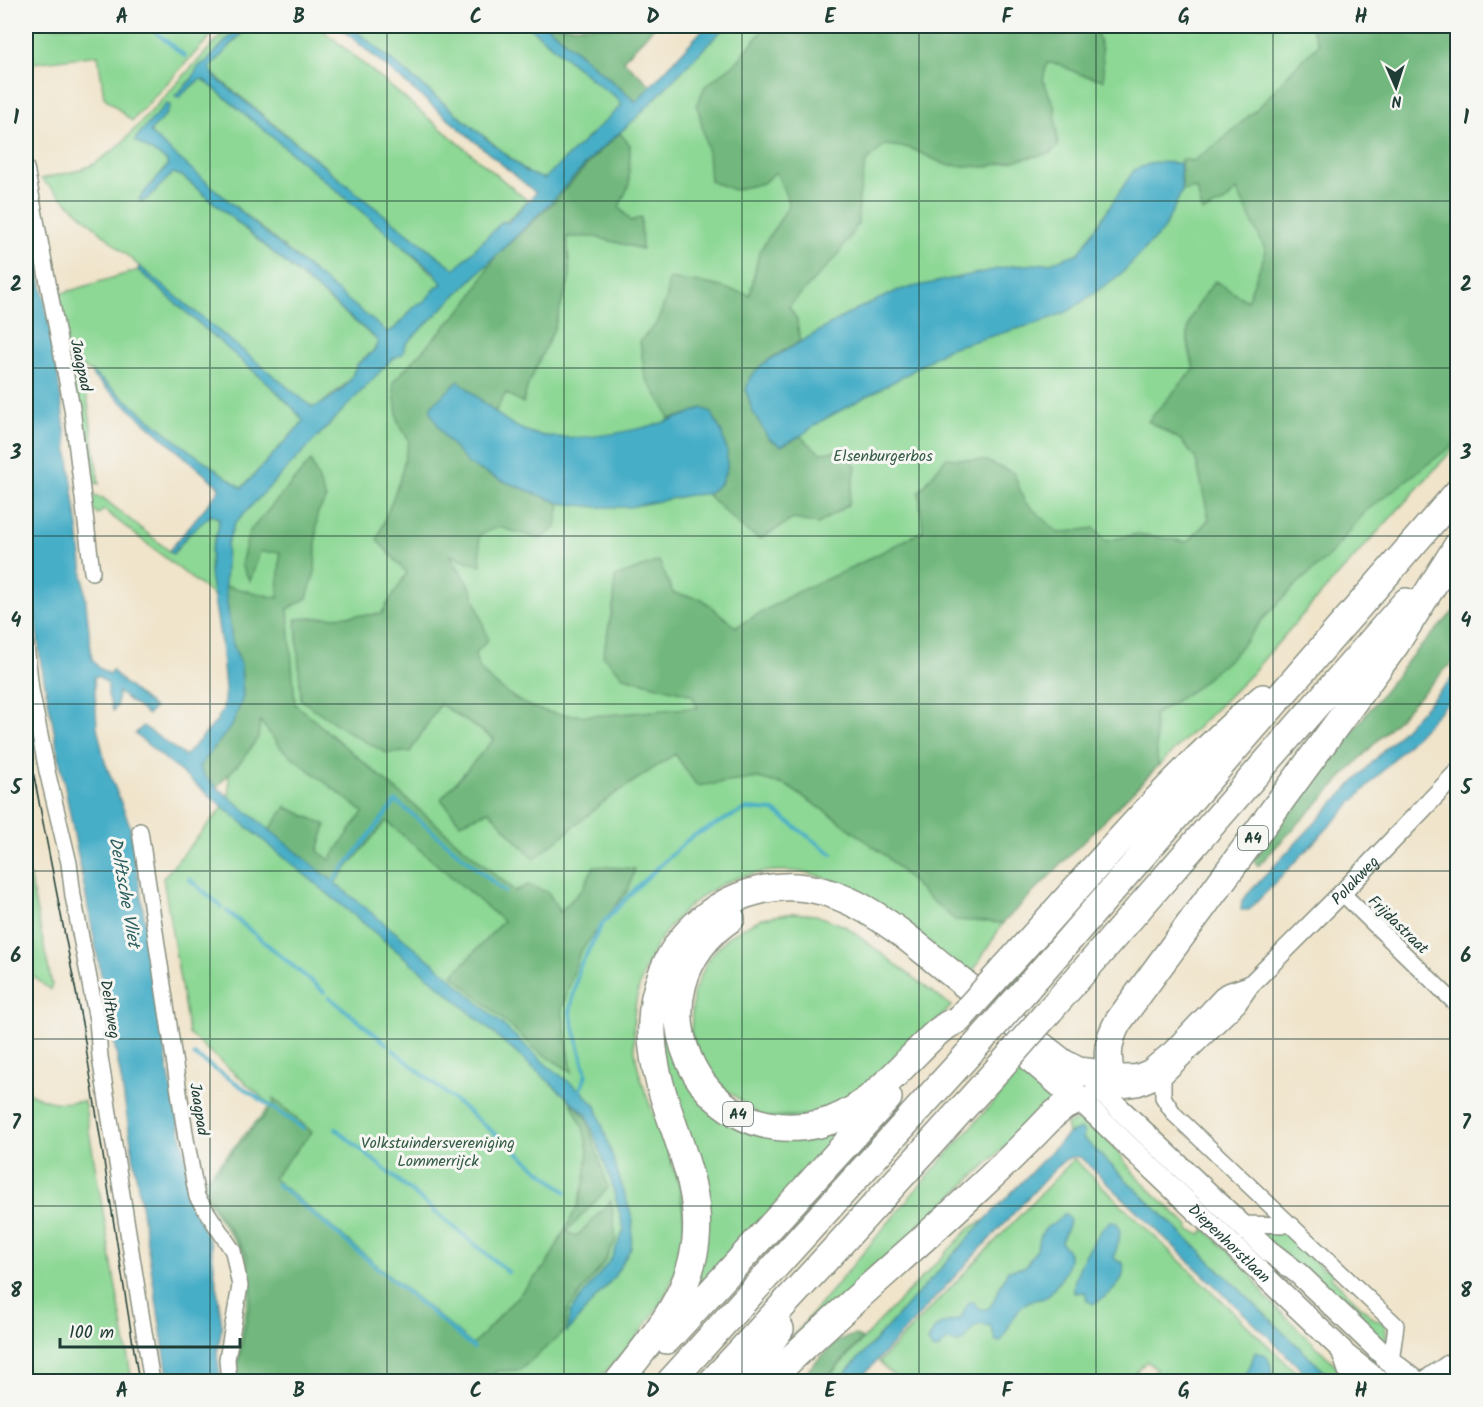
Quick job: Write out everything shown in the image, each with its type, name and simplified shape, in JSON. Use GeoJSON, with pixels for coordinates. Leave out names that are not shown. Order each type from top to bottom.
{"type":"FeatureCollection","features":[{"type":"Feature","properties":{"kind":"highway","name":"A4"},"geometry":{"type":"LineString","coordinates":[[670,1382],[1028,988],[1458,492]]}},
{"type":"Feature","properties":{"kind":"highway","name":"A4"},"geometry":{"type":"LineString","coordinates":[[712,1382],[1000,1067],[1458,544]]}},
{"type":"Feature","properties":{"kind":"highway","name":"A4"},"geometry":{"type":"LineString","coordinates":[[1102,1089],[1108,1063],[1109,1043],[1118,1022],[1395,645],[1458,544]]}},
{"type":"Feature","properties":{"kind":"highway","name":"A4"},"geometry":{"type":"LineString","coordinates":[[620,1382],[658,1350],[951,1024],[1160,798],[1227,729],[1330,641]]}},
{"type":"Feature","properties":{"kind":"highway","name":"A4"},"geometry":{"type":"LineString","coordinates":[[620,1382],[666,1320],[679,1298],[692,1262],[696,1239],[696,1217],[691,1180],[655,1058],[652,1019],[663,969],[679,942],[718,906],[738,896],[774,887],[812,888],[829,892],[863,907],[930,956],[1060,1061],[1102,1089]]}},
{"type":"Feature","properties":{"kind":"highway","name":"A4"},"geometry":{"type":"LineString","coordinates":[[951,1024],[878,1091],[857,1107],[820,1124],[788,1127],[764,1124],[742,1116],[706,1089],[691,1066],[681,1041],[679,1002],[681,988],[690,964],[704,943],[720,926],[758,906],[787,902],[811,903],[843,914],[879,937],[944,986],[1102,1089]]}},
{"type":"Feature","properties":{"kind":"highway"},"geometry":{"type":"LineString","coordinates":[[766,1382],[812,1337],[953,1213],[1052,1116],[1066,1106],[1102,1089]]}},
{"type":"Feature","properties":{"kind":"highway","name":"A4"},"geometry":{"type":"LineString","coordinates":[[741,1382],[837,1247]]}},
{"type":"Feature","properties":{"kind":"main road","name":"Diepenhorstlaan"},"geometry":{"type":"LineString","coordinates":[[1102,1089],[1240,1224],[1269,1251],[1299,1274],[1387,1372],[1417,1382]]}},
{"type":"Feature","properties":{"kind":"main road","name":"Diepenhorstlaan"},"geometry":{"type":"LineString","coordinates":[[1102,1089],[1342,1350]]}},
{"type":"Feature","properties":{"kind":"main road"},"geometry":{"type":"LineString","coordinates":[[1342,1350],[1353,1382]]}},
{"type":"Feature","properties":{"kind":"street","name":"Jaagpad"},"geometry":{"type":"LineString","coordinates":[[26,168],[72,408],[92,572]]}},
{"type":"Feature","properties":{"kind":"street","name":"Delftweg"},"geometry":{"type":"LineString","coordinates":[[26,645],[30,690],[69,863],[75,908],[97,1020],[152,1382]]}},
{"type":"Feature","properties":{"kind":"street","name":"Polakweg"},"geometry":{"type":"LineString","coordinates":[[1102,1089],[1144,1085],[1163,1076],[1237,1004],[1250,985],[1458,772]]}},
{"type":"Feature","properties":{"kind":"street","name":"Jaagpad"},"geometry":{"type":"LineString","coordinates":[[140,831],[186,1139],[197,1197],[233,1251],[240,1286],[227,1359],[229,1382]]}},
{"type":"Feature","properties":{"kind":"street","name":"Frijdastraat"},"geometry":{"type":"LineString","coordinates":[[1342,893],[1458,1006]]}},
{"type":"Feature","properties":{"kind":"street","name":"Polakweg"},"geometry":{"type":"LineString","coordinates":[[1102,1089],[1149,1069],[1172,1050],[1227,993],[1250,985]]}},
{"type":"Feature","properties":{"kind":"street"},"geometry":{"type":"LineString","coordinates":[[1163,1076],[1163,1097],[1174,1114],[1396,1325],[1387,1372]]}},
{"type":"Feature","properties":{"kind":"street","name":"Diepenhorstlaan"},"geometry":{"type":"LineString","coordinates":[[1240,1224],[1292,1225]]}},
{"type":"Feature","properties":{"kind":"street","name":"Diepenhorstlaan"},"geometry":{"type":"LineString","coordinates":[[1342,1350],[1387,1372]]}},
{"type":"Feature","properties":{"kind":"street"},"geometry":{"type":"LineString","coordinates":[[1423,1382],[1458,1358]]}},
{"type":"Feature","properties":{"kind":"green space"},"geometry":{"type":"Polygon","coordinates":[[[26,26],[220,26],[132,121],[104,97],[98,55],[26,64],[26,26]]]}},
{"type":"Feature","properties":{"kind":"green space"},"geometry":{"type":"Polygon","coordinates":[[[230,26],[240,26],[208,60],[198,67],[192,79],[175,96],[190,88],[200,79],[204,80],[366,214],[442,284],[427,299],[417,304],[394,329],[387,332],[383,330],[163,146],[150,132],[157,123],[141,132],[136,141],[166,160],[168,165],[139,199],[142,202],[173,173],[182,176],[378,341],[374,350],[358,363],[350,380],[316,408],[305,403],[139,266],[41,179],[80,170],[94,164],[119,146],[230,26]]]}},
{"type":"Feature","properties":{"kind":"green space"},"geometry":{"type":"Polygon","coordinates":[[[248,26],[318,26],[528,201],[455,269],[370,204],[211,72],[210,68],[248,26]]]}},
{"type":"Feature","properties":{"kind":"green space"},"geometry":{"type":"Polygon","coordinates":[[[350,26],[528,26],[616,97],[622,105],[544,179],[535,178],[350,26]]]}},
{"type":"Feature","properties":{"kind":"green space"},"geometry":{"type":"Polygon","coordinates":[[[547,26],[655,26],[623,60],[651,86],[637,102],[547,26]]]}},
{"type":"Feature","properties":{"kind":"green space","name":"Elsenburgerbos"},"geometry":{"type":"Polygon","coordinates":[[[715,26],[1457,26],[1457,445],[1251,674],[1001,922],[1003,923],[970,976],[853,891],[837,882],[795,871],[754,874],[718,887],[686,909],[660,939],[643,975],[634,1015],[636,1058],[642,1081],[681,1195],[684,1218],[683,1242],[672,1282],[651,1318],[639,1335],[596,1381],[236,1381],[234,1368],[249,1293],[243,1253],[215,1213],[200,1185],[271,1105],[189,1034],[163,878],[229,800],[228,693],[220,588],[224,526],[381,350],[636,118],[715,26]]]}},
{"type":"Feature","properties":{"kind":"green space"},"geometry":{"type":"Polygon","coordinates":[[[766,26],[1095,26],[1102,50],[1104,80],[1079,74],[1059,64],[1047,63],[1043,80],[1055,108],[1058,146],[1050,153],[985,167],[946,165],[910,148],[885,145],[866,162],[859,197],[858,224],[837,256],[789,306],[797,320],[800,341],[760,367],[753,375],[748,396],[755,414],[781,446],[800,436],[820,453],[843,450],[856,467],[848,505],[818,524],[793,519],[760,539],[742,528],[707,494],[721,483],[723,451],[716,422],[711,414],[702,408],[669,419],[664,406],[645,377],[640,341],[657,323],[667,296],[668,279],[709,284],[750,295],[759,252],[789,206],[776,172],[763,183],[734,190],[710,181],[708,153],[697,104],[705,86],[736,63],[766,26]]]}},
{"type":"Feature","properties":{"kind":"green space"},"geometry":{"type":"Polygon","coordinates":[[[1310,26],[1457,26],[1457,442],[1366,511],[1330,555],[1264,618],[1234,655],[1194,689],[1154,715],[1158,766],[1003,923],[955,920],[924,894],[887,857],[834,817],[787,786],[759,778],[697,786],[675,754],[610,797],[534,859],[489,811],[460,823],[441,799],[494,739],[440,704],[410,752],[387,753],[353,735],[301,700],[296,619],[381,614],[407,573],[377,540],[400,479],[409,441],[398,422],[393,382],[469,301],[495,257],[555,201],[597,154],[620,133],[630,145],[629,185],[619,207],[631,221],[641,217],[642,249],[595,237],[567,237],[570,277],[554,329],[528,385],[523,403],[506,393],[495,412],[459,381],[468,464],[498,479],[560,503],[556,527],[541,539],[498,527],[479,535],[481,566],[450,555],[472,590],[488,639],[475,654],[478,664],[486,676],[509,695],[529,706],[567,715],[698,708],[692,695],[624,677],[603,656],[614,601],[615,577],[659,561],[673,593],[702,599],[736,627],[795,593],[847,570],[923,531],[919,492],[946,458],[986,461],[1014,473],[1024,501],[1059,533],[1094,528],[1106,541],[1137,534],[1188,542],[1209,519],[1196,459],[1181,440],[1148,421],[1194,369],[1188,331],[1198,304],[1215,281],[1247,301],[1266,251],[1237,190],[1225,202],[1202,212],[1197,188],[1182,191],[1181,159],[1193,161],[1222,140],[1262,104],[1319,44],[1310,26]]]}},
{"type":"Feature","properties":{"kind":"green space"},"geometry":{"type":"Polygon","coordinates":[[[138,270],[274,389],[303,420],[242,488],[183,446],[83,367],[99,484],[87,481],[56,295],[138,270]]]}},
{"type":"Feature","properties":{"kind":"green space"},"geometry":{"type":"Polygon","coordinates":[[[311,461],[326,499],[317,514],[315,572],[307,598],[288,609],[295,704],[515,891],[528,885],[548,892],[560,912],[583,888],[594,866],[635,869],[628,890],[580,952],[562,1009],[572,1072],[539,1052],[453,975],[503,921],[386,821],[334,884],[269,830],[286,807],[326,825],[318,851],[330,860],[363,812],[282,749],[260,721],[258,738],[243,759],[217,787],[206,779],[199,767],[233,724],[243,697],[241,665],[232,642],[225,586],[278,598],[280,552],[260,552],[250,581],[241,565],[249,532],[311,461]]]}},
{"type":"Feature","properties":{"kind":"green space"},"geometry":{"type":"Polygon","coordinates":[[[88,495],[103,498],[173,554],[190,533],[211,515],[218,518],[210,557],[214,596],[104,510],[98,514],[90,508],[88,495]]]}},
{"type":"Feature","properties":{"kind":"green space"},"geometry":{"type":"Polygon","coordinates":[[[1457,608],[1457,657],[1258,866],[1252,859],[1411,657],[1457,608]]]}},
{"type":"Feature","properties":{"kind":"green space"},"geometry":{"type":"Polygon","coordinates":[[[26,860],[52,985],[50,990],[26,970],[26,860]]]}},
{"type":"Feature","properties":{"kind":"green space"},"geometry":{"type":"Polygon","coordinates":[[[738,904],[672,995],[730,1118],[858,1115],[695,1298],[656,1008],[738,904]]]}},
{"type":"Feature","properties":{"kind":"green space"},"geometry":{"type":"Polygon","coordinates":[[[793,913],[816,915],[845,926],[951,1006],[879,1086],[836,1114],[762,1117],[708,1076],[691,1033],[693,994],[708,959],[729,936],[763,918],[793,913]]]}},
{"type":"Feature","properties":{"kind":"green space"},"geometry":{"type":"Polygon","coordinates":[[[1027,1064],[1063,1092],[755,1382],[914,1192],[1027,1064]]]}},
{"type":"Feature","properties":{"kind":"green space"},"geometry":{"type":"Polygon","coordinates":[[[26,1091],[54,1102],[84,1101],[132,1381],[26,1381],[26,1091]]]}},
{"type":"Feature","properties":{"kind":"green space"},"geometry":{"type":"Polygon","coordinates":[[[273,1098],[312,1132],[273,1178],[473,1345],[547,1264],[578,1205],[585,1180],[588,1150],[583,1127],[569,1099],[586,1117],[608,1188],[567,1231],[576,1237],[611,1201],[616,1240],[603,1264],[567,1311],[565,1331],[520,1370],[496,1371],[487,1381],[319,1382],[319,1380],[294,1382],[293,1377],[251,1382],[249,1376],[238,1379],[237,1368],[252,1293],[246,1253],[218,1213],[203,1185],[274,1105],[273,1098]]]}},
{"type":"Feature","properties":{"kind":"green space"},"geometry":{"type":"Polygon","coordinates":[[[1078,1121],[1096,1127],[1103,1133],[1131,1170],[1189,1226],[1188,1230],[1201,1234],[1205,1229],[1246,1268],[1268,1300],[1338,1367],[1346,1381],[1334,1381],[1083,1138],[1084,1132],[1081,1129],[1068,1134],[1066,1124],[1078,1121]]]}},
{"type":"Feature","properties":{"kind":"green space"},"geometry":{"type":"Polygon","coordinates":[[[1074,1159],[1305,1381],[1150,1381],[1147,1379],[1156,1369],[1147,1361],[1127,1381],[900,1382],[879,1362],[1074,1159]]]}},
{"type":"Feature","properties":{"kind":"green space"},"geometry":{"type":"Polygon","coordinates":[[[985,1220],[838,1381],[824,1382],[970,1228],[985,1220]]]}},
{"type":"Feature","properties":{"kind":"green space"},"geometry":{"type":"Polygon","coordinates":[[[1264,1230],[1290,1232],[1296,1243],[1323,1269],[1326,1267],[1333,1273],[1331,1277],[1373,1318],[1385,1324],[1388,1349],[1266,1239],[1264,1230]]]}},
{"type":"Feature","properties":{"kind":"green space"},"geometry":{"type":"Polygon","coordinates":[[[855,1335],[862,1339],[824,1381],[797,1381],[838,1340],[855,1335]]]}},
{"type":"Feature","properties":{"kind":"water"},"geometry":{"type":"Polygon","coordinates":[[[240,26],[248,26],[210,68],[215,77],[370,204],[455,269],[503,221],[507,223],[536,193],[338,26],[350,26],[528,173],[544,179],[622,105],[616,97],[528,26],[547,26],[636,102],[706,26],[726,26],[636,118],[594,155],[553,200],[406,344],[403,354],[392,359],[235,523],[227,544],[225,586],[232,642],[241,665],[243,697],[233,724],[199,767],[207,779],[448,975],[549,1067],[580,1090],[596,1106],[633,1220],[631,1248],[614,1277],[567,1332],[570,1312],[611,1259],[624,1230],[611,1181],[587,1115],[444,990],[135,734],[143,726],[185,756],[216,722],[223,709],[225,689],[221,643],[210,574],[211,550],[218,530],[219,518],[211,515],[187,536],[173,554],[169,551],[218,492],[219,487],[92,376],[93,373],[183,446],[242,488],[303,420],[274,389],[138,270],[139,266],[312,407],[327,401],[343,388],[350,380],[357,365],[373,351],[378,342],[182,176],[173,173],[146,200],[140,201],[139,199],[168,165],[166,160],[135,141],[136,138],[166,104],[170,105],[167,113],[150,132],[152,135],[268,235],[387,332],[394,329],[417,304],[424,301],[442,284],[435,273],[204,80],[200,79],[178,98],[175,96],[192,79],[198,67],[208,60],[240,26]]]}},
{"type":"Feature","properties":{"kind":"water"},"geometry":{"type":"Polygon","coordinates":[[[1154,162],[1180,163],[1182,191],[1163,230],[1121,274],[1069,311],[1041,322],[947,349],[781,446],[768,438],[752,410],[746,390],[750,377],[764,363],[857,309],[899,290],[1011,266],[1050,263],[1079,253],[1134,170],[1154,162]]]}},
{"type":"Feature","properties":{"kind":"water","name":"Delftsche Vliet"},"geometry":{"type":"Polygon","coordinates":[[[26,204],[55,354],[78,528],[92,659],[99,668],[109,674],[112,670],[154,708],[148,715],[118,692],[117,706],[113,711],[108,695],[108,684],[98,676],[94,677],[97,727],[105,762],[130,826],[169,1076],[198,1217],[211,1245],[222,1326],[217,1354],[221,1381],[169,1381],[120,1073],[40,658],[26,531],[26,204]]]}},
{"type":"Feature","properties":{"kind":"water"},"geometry":{"type":"Polygon","coordinates":[[[459,381],[491,409],[517,427],[544,436],[590,436],[640,429],[702,408],[711,412],[722,433],[727,452],[727,468],[721,483],[707,494],[690,495],[629,507],[597,507],[560,503],[498,479],[468,464],[444,436],[431,413],[431,406],[459,381]]]}},
{"type":"Feature","properties":{"kind":"water"},"geometry":{"type":"Polygon","coordinates":[[[1457,673],[1457,693],[1249,910],[1241,910],[1242,900],[1457,673]]]}},
{"type":"Feature","properties":{"kind":"water"},"geometry":{"type":"Polygon","coordinates":[[[1081,1129],[1084,1132],[1083,1138],[1334,1381],[1312,1381],[1080,1157],[1075,1156],[1067,1158],[1058,1166],[858,1381],[838,1381],[985,1220],[1068,1134],[1081,1129]]]}},
{"type":"Feature","properties":{"kind":"water"},"geometry":{"type":"Polygon","coordinates":[[[1063,1214],[1066,1214],[1070,1221],[1061,1242],[1068,1252],[1068,1265],[1049,1295],[1025,1304],[1013,1319],[1001,1342],[996,1341],[990,1326],[982,1324],[973,1328],[962,1342],[947,1341],[937,1350],[932,1349],[928,1341],[935,1329],[942,1324],[961,1318],[968,1302],[974,1302],[981,1309],[991,1306],[1008,1270],[1025,1267],[1035,1252],[1042,1233],[1063,1214]]]}},
{"type":"Feature","properties":{"kind":"water"},"geometry":{"type":"Polygon","coordinates":[[[1110,1221],[1116,1222],[1118,1226],[1119,1239],[1114,1257],[1123,1263],[1124,1270],[1115,1288],[1093,1304],[1087,1300],[1085,1292],[1074,1293],[1074,1285],[1080,1265],[1098,1235],[1110,1221]]]}},
{"type":"Feature","properties":{"kind":"water"},"geometry":{"type":"Polygon","coordinates":[[[1255,1352],[1266,1355],[1272,1373],[1286,1381],[1233,1381],[1246,1373],[1255,1352]]]}},
{"type":"Feature","properties":{"kind":"waterway"},"geometry":{"type":"LineString","coordinates":[[148,26],[185,56]]}},
{"type":"Feature","properties":{"kind":"waterway"},"geometry":{"type":"LineString","coordinates":[[333,882],[396,801],[505,892]]}},
{"type":"Feature","properties":{"kind":"waterway"},"geometry":{"type":"LineString","coordinates":[[580,1090],[586,1074],[570,1012],[579,968],[602,924],[640,884],[691,837],[746,809],[774,811],[832,854]]}},
{"type":"Feature","properties":{"kind":"waterway"},"geometry":{"type":"LineString","coordinates":[[189,879],[222,907]]}},
{"type":"Feature","properties":{"kind":"waterway"},"geometry":{"type":"LineString","coordinates":[[227,911],[324,992]]}},
{"type":"Feature","properties":{"kind":"waterway"},"geometry":{"type":"LineString","coordinates":[[329,997],[387,1044]]}},
{"type":"Feature","properties":{"kind":"waterway"},"geometry":{"type":"LineString","coordinates":[[393,1050],[566,1192]]}},
{"type":"Feature","properties":{"kind":"waterway"},"geometry":{"type":"LineString","coordinates":[[194,1055],[303,1128]]}},
{"type":"Feature","properties":{"kind":"waterway"},"geometry":{"type":"LineString","coordinates":[[336,1129],[508,1272]]}},
{"type":"Feature","properties":{"kind":"waterway"},"geometry":{"type":"LineString","coordinates":[[277,1184],[474,1348]]}},
{"type":"Feature","properties":{"kind":"tram line"},"geometry":{"type":"LineString","coordinates":[[26,735],[82,1023],[139,1382]]}},
{"type":"Feature","properties":{"kind":"tram line"},"geometry":{"type":"LineString","coordinates":[[1441,1382],[1458,1370]]}},
{"type":"Feature","properties":{"kind":"park label","name":"Volkstuindersvereniging Lommerrijck"},"geometry":{"type":"Point","coordinates":[438,1151]}}]}
